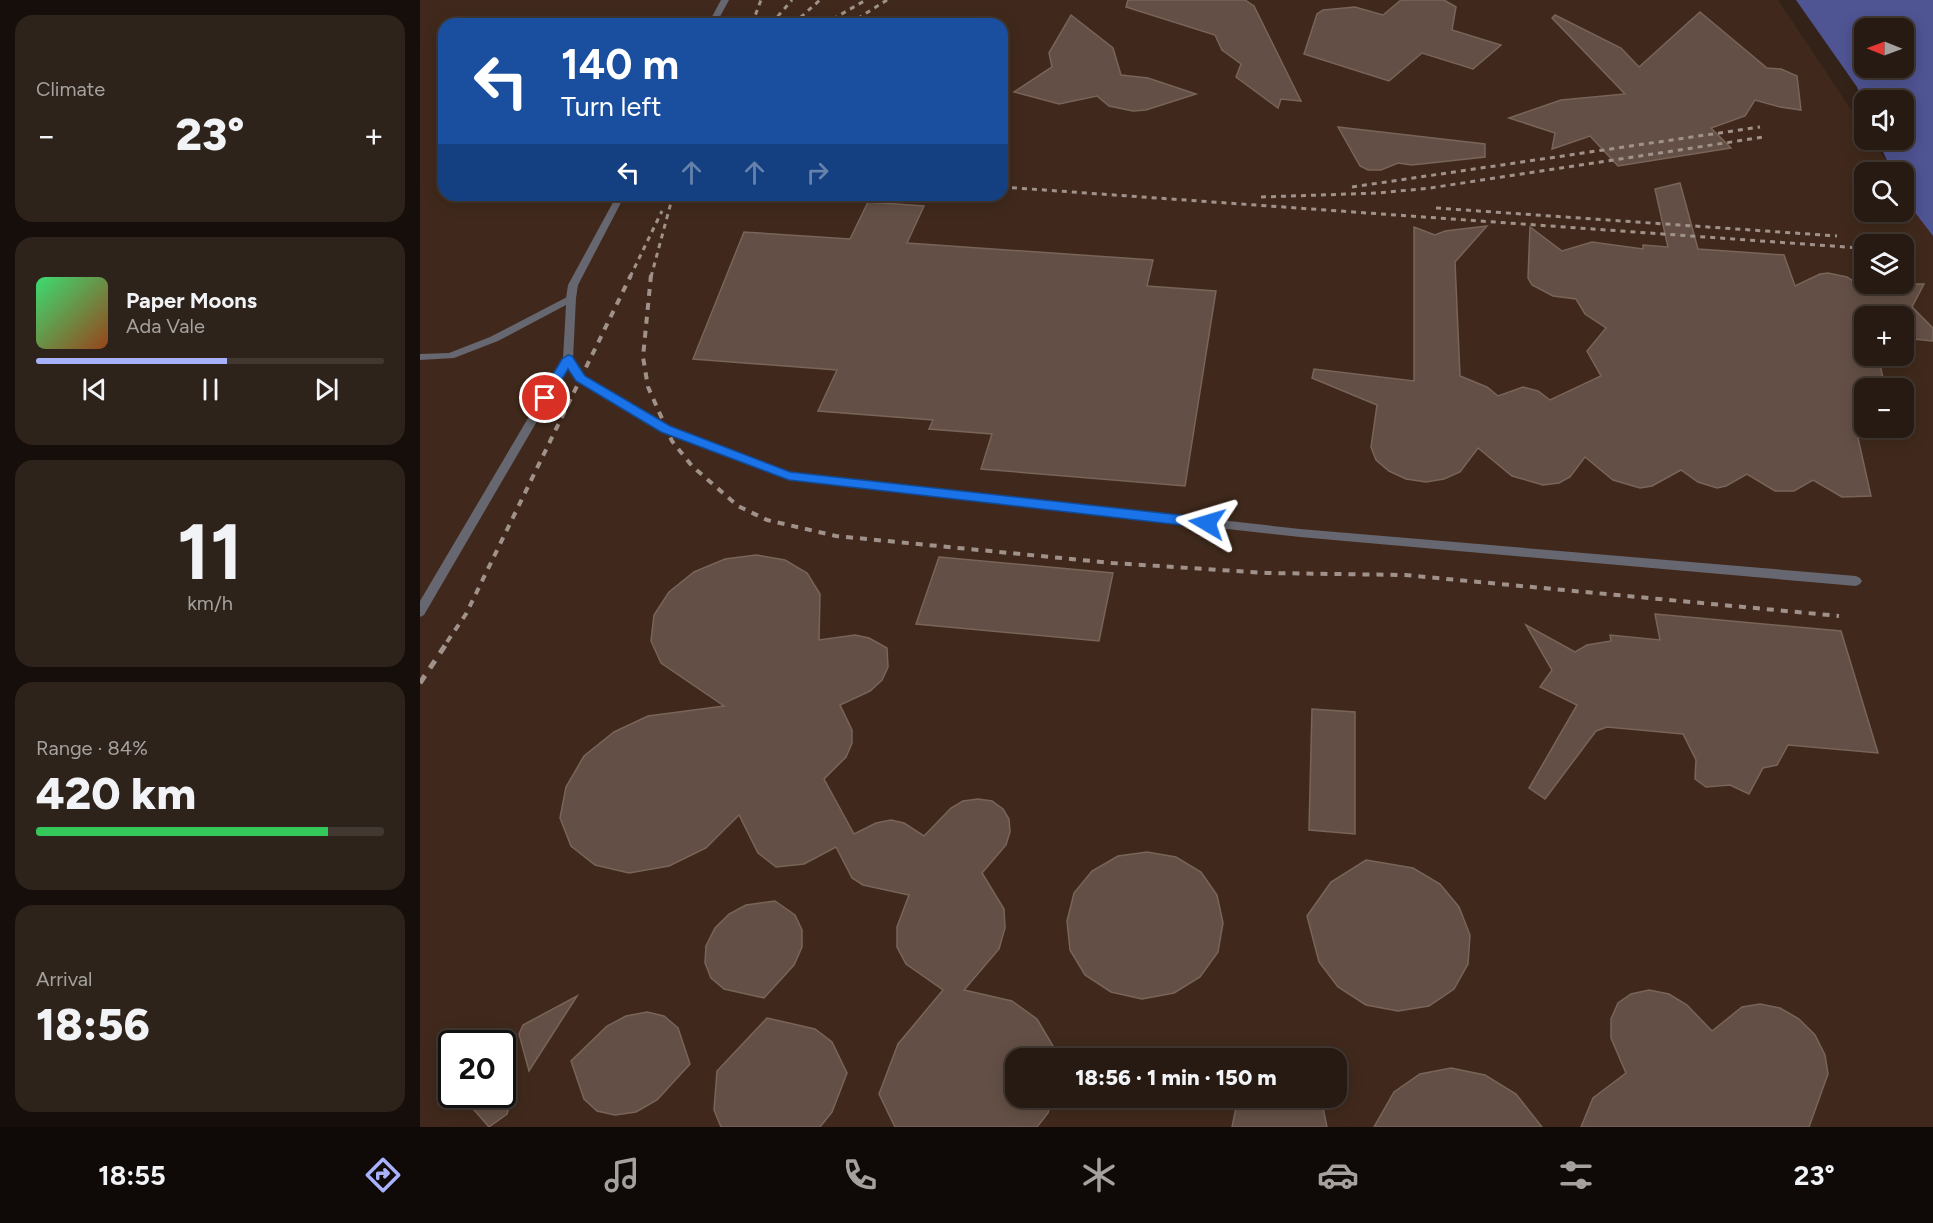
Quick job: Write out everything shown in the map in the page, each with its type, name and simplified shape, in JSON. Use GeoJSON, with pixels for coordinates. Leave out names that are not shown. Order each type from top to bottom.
{"type":"FeatureCollection","features":[{"type":"Feature","properties":{"kind":"street"},"geometry":{"type":"LineString","coordinates":[[715,18],[725,0]]}},
{"type":"Feature","properties":{"kind":"street"},"geometry":{"type":"LineString","coordinates":[[420,612],[568,359],[573,285],[618,201]]}},
{"type":"Feature","properties":{"kind":"street"},"geometry":{"type":"LineString","coordinates":[[420,357],[450,356],[494,339],[571,298]]}},
{"type":"Feature","properties":{"kind":"street"},"geometry":{"type":"LineString","coordinates":[[568,359],[580,379],[666,429],[789,476],[1300,534],[1857,581]]}},
{"type":"Feature","properties":{"kind":"shaded area"},"geometry":{"type":"Polygon","coordinates":[[[420,0],[1778,0],[1854,114],[1854,150],[1879,150],[1887,162],[1854,162],[1854,222],[1914,222],[1914,202],[1933,231],[1933,1127],[420,1127],[420,0]]]}},
{"type":"Feature","properties":{"kind":"water"},"geometry":{"type":"Polygon","coordinates":[[[1796,0],[1933,0],[1933,236],[1914,211],[1914,162],[1888,162],[1882,150],[1914,150],[1914,90],[1858,90],[1796,0]]]}},
{"type":"Feature","properties":{"kind":"building"},"geometry":{"type":"Polygon","coordinates":[[[1128,0],[1245,0],[1254,6],[1301,101],[1281,99],[1278,108],[1236,77],[1241,64],[1222,50],[1215,35],[1126,7],[1128,0]]]}},
{"type":"Feature","properties":{"kind":"building"},"geometry":{"type":"Polygon","coordinates":[[[1401,0],[1444,0],[1456,7],[1452,30],[1501,45],[1473,69],[1422,53],[1389,81],[1304,54],[1317,14],[1323,10],[1355,7],[1383,15],[1401,0]]]}},
{"type":"Feature","properties":{"kind":"building"},"geometry":{"type":"Polygon","coordinates":[[[1700,12],[1767,68],[1781,69],[1797,76],[1801,110],[1755,100],[1745,116],[1711,128],[1731,148],[1618,166],[1590,136],[1552,149],[1555,133],[1509,118],[1561,100],[1625,94],[1552,18],[1555,15],[1621,48],[1639,67],[1700,12]]]}},
{"type":"Feature","properties":{"kind":"building"},"geometry":{"type":"Polygon","coordinates":[[[1071,15],[1113,48],[1121,75],[1148,78],[1196,94],[1146,110],[1133,111],[1109,106],[1097,96],[1059,104],[1014,92],[1052,67],[1049,53],[1071,15]]]}},
{"type":"Feature","properties":{"kind":"building"},"geometry":{"type":"Polygon","coordinates":[[[1338,127],[1485,144],[1485,157],[1412,165],[1398,163],[1381,170],[1368,170],[1360,166],[1338,127]]]}},
{"type":"Feature","properties":{"kind":"building"},"geometry":{"type":"Polygon","coordinates":[[[1680,183],[1698,249],[1784,255],[1795,286],[1820,274],[1828,273],[1847,277],[1854,281],[1854,294],[1914,294],[1914,284],[1924,284],[1913,306],[1854,306],[1854,366],[1880,366],[1883,378],[1854,378],[1854,438],[1858,438],[1871,496],[1842,497],[1813,480],[1794,491],[1775,491],[1747,474],[1726,486],[1717,488],[1698,482],[1681,470],[1652,486],[1640,488],[1613,480],[1585,457],[1570,477],[1559,483],[1543,485],[1512,476],[1478,448],[1460,472],[1444,479],[1426,482],[1406,479],[1389,471],[1376,460],[1371,447],[1377,405],[1312,378],[1314,369],[1414,381],[1414,227],[1435,235],[1445,231],[1487,226],[1455,262],[1460,376],[1487,387],[1498,396],[1523,387],[1538,391],[1550,400],[1601,376],[1587,351],[1606,328],[1585,314],[1576,299],[1553,296],[1532,285],[1528,278],[1530,227],[1562,251],[1592,242],[1643,249],[1643,245],[1668,247],[1655,189],[1680,183]]]}},
{"type":"Feature","properties":{"kind":"building"},"geometry":{"type":"Polygon","coordinates":[[[868,202],[924,206],[907,243],[1153,260],[1147,286],[1216,291],[1185,486],[981,469],[992,434],[929,429],[933,420],[818,411],[837,370],[693,359],[744,232],[850,239],[868,202]]]}},
{"type":"Feature","properties":{"kind":"building"},"geometry":{"type":"Polygon","coordinates":[[[1914,309],[1933,328],[1933,341],[1914,339],[1914,309]]]}},
{"type":"Feature","properties":{"kind":"building"},"geometry":{"type":"Polygon","coordinates":[[[756,555],[785,560],[807,573],[820,594],[819,640],[855,635],[869,638],[887,648],[888,667],[882,680],[870,691],[840,705],[852,730],[852,743],[846,757],[824,779],[854,834],[876,823],[891,820],[904,823],[924,836],[951,808],[963,801],[978,799],[992,801],[1003,809],[1009,819],[1010,832],[1006,845],[982,873],[1004,909],[1005,928],[999,949],[964,990],[1012,1001],[1037,1019],[1053,1046],[1053,1048],[1005,1048],[1005,1108],[1049,1108],[1037,1127],[895,1127],[879,1094],[898,1044],[943,990],[906,964],[897,947],[897,927],[909,895],[863,885],[852,878],[836,847],[804,864],[776,867],[758,853],[739,815],[706,848],[669,866],[629,873],[595,865],[571,846],[560,818],[566,787],[584,756],[614,732],[648,716],[724,706],[661,663],[651,641],[654,615],[669,592],[694,572],[725,559],[756,555]]]}},
{"type":"Feature","properties":{"kind":"building"},"geometry":{"type":"Polygon","coordinates":[[[939,557],[1113,573],[1099,641],[916,624],[939,557]]]}},
{"type":"Feature","properties":{"kind":"building"},"geometry":{"type":"Polygon","coordinates":[[[1655,614],[1841,631],[1878,753],[1788,745],[1777,765],[1763,768],[1749,794],[1730,785],[1706,787],[1695,779],[1696,760],[1683,734],[1607,727],[1596,731],[1545,799],[1529,788],[1577,705],[1540,687],[1552,670],[1526,625],[1575,652],[1587,645],[1611,641],[1610,635],[1660,640],[1655,614]]]}},
{"type":"Feature","properties":{"kind":"building"},"geometry":{"type":"Polygon","coordinates":[[[1312,709],[1355,712],[1355,834],[1309,830],[1312,709]]]}},
{"type":"Feature","properties":{"kind":"building"},"geometry":{"type":"Polygon","coordinates":[[[1147,852],[1176,857],[1201,872],[1217,895],[1223,923],[1218,952],[1200,977],[1174,993],[1142,999],[1111,992],[1085,975],[1070,950],[1067,921],[1074,893],[1092,871],[1118,856],[1147,852]]]}},
{"type":"Feature","properties":{"kind":"building"},"geometry":{"type":"Polygon","coordinates":[[[1366,860],[1413,868],[1440,884],[1459,907],[1470,935],[1468,964],[1454,989],[1429,1006],[1398,1011],[1366,1005],[1338,987],[1319,962],[1307,916],[1331,882],[1366,860]]]}},
{"type":"Feature","properties":{"kind":"building"},"geometry":{"type":"Polygon","coordinates":[[[775,901],[795,915],[802,930],[802,947],[794,965],[764,998],[724,989],[711,978],[705,963],[706,946],[715,928],[729,914],[746,905],[775,901]]]}},
{"type":"Feature","properties":{"kind":"building"},"geometry":{"type":"Polygon","coordinates":[[[1649,990],[1669,994],[1687,1005],[1712,1031],[1742,1007],[1760,1004],[1780,1008],[1799,1019],[1815,1035],[1825,1055],[1828,1074],[1809,1127],[1581,1127],[1593,1098],[1626,1073],[1611,1038],[1611,1019],[1618,1003],[1631,994],[1649,990]]]}},
{"type":"Feature","properties":{"kind":"building"},"geometry":{"type":"Polygon","coordinates":[[[577,996],[529,1071],[519,1034],[523,1025],[577,996]]]}},
{"type":"Feature","properties":{"kind":"building"},"geometry":{"type":"Polygon","coordinates":[[[647,1012],[664,1016],[678,1028],[690,1064],[657,1100],[636,1112],[615,1115],[597,1111],[584,1099],[571,1061],[607,1026],[626,1016],[647,1012]]]}},
{"type":"Feature","properties":{"kind":"building"},"geometry":{"type":"Polygon","coordinates":[[[767,1018],[815,1029],[832,1042],[847,1073],[832,1112],[820,1127],[721,1127],[714,1110],[717,1071],[767,1018]]]}},
{"type":"Feature","properties":{"kind":"building"},"geometry":{"type":"Polygon","coordinates":[[[1451,1068],[1485,1075],[1516,1094],[1542,1127],[1374,1127],[1394,1092],[1420,1074],[1451,1068]]]}},
{"type":"Feature","properties":{"kind":"building"},"geometry":{"type":"Polygon","coordinates":[[[472,1108],[508,1108],[507,1114],[489,1127],[472,1108]]]}},
{"type":"Feature","properties":{"kind":"building"},"geometry":{"type":"Polygon","coordinates":[[[1236,1108],[1323,1108],[1327,1127],[1232,1127],[1236,1108]]]}},
{"type":"Feature","properties":{"kind":"railway"},"geometry":{"type":"LineString","coordinates":[[754,18],[761,0]]}},
{"type":"Feature","properties":{"kind":"railway"},"geometry":{"type":"LineString","coordinates":[[776,18],[792,0]]}},
{"type":"Feature","properties":{"kind":"railway"},"geometry":{"type":"LineString","coordinates":[[800,18],[820,0]]}},
{"type":"Feature","properties":{"kind":"railway"},"geometry":{"type":"LineString","coordinates":[[834,18],[866,0]]}},
{"type":"Feature","properties":{"kind":"railway"},"geometry":{"type":"LineString","coordinates":[[858,18],[887,0]]}},
{"type":"Feature","properties":{"kind":"railway"},"geometry":{"type":"LineString","coordinates":[[1352,187],[1760,127]]}},
{"type":"Feature","properties":{"kind":"railway"},"geometry":{"type":"LineString","coordinates":[[1261,197],[1379,193],[1430,188],[1764,137]]}},
{"type":"Feature","properties":{"kind":"railway"},"geometry":{"type":"LineString","coordinates":[[1008,187],[1854,248]]}},
{"type":"Feature","properties":{"kind":"railway"},"geometry":{"type":"LineString","coordinates":[[651,277],[671,201]]}},
{"type":"Feature","properties":{"kind":"railway"},"geometry":{"type":"LineString","coordinates":[[1436,208],[1837,236]]}},
{"type":"Feature","properties":{"kind":"railway"},"geometry":{"type":"LineString","coordinates":[[630,277],[662,211]]}},
{"type":"Feature","properties":{"kind":"railway"},"geometry":{"type":"LineString","coordinates":[[447,642],[466,614],[631,275]]}},
{"type":"Feature","properties":{"kind":"railway"},"geometry":{"type":"LineString","coordinates":[[651,275],[643,357],[648,387],[672,441],[692,466],[738,506],[767,520],[836,536],[1112,563],[1267,573],[1405,575],[1839,616]]}},
{"type":"Feature","properties":{"kind":"railway"},"geometry":{"type":"LineString","coordinates":[[420,683],[448,641]]}},
{"type":"Feature","properties":{"kind":"route"},"geometry":{"type":"LineString","coordinates":[[545,398],[568,359],[580,379],[666,429],[789,476],[1207,523]]}}]}
